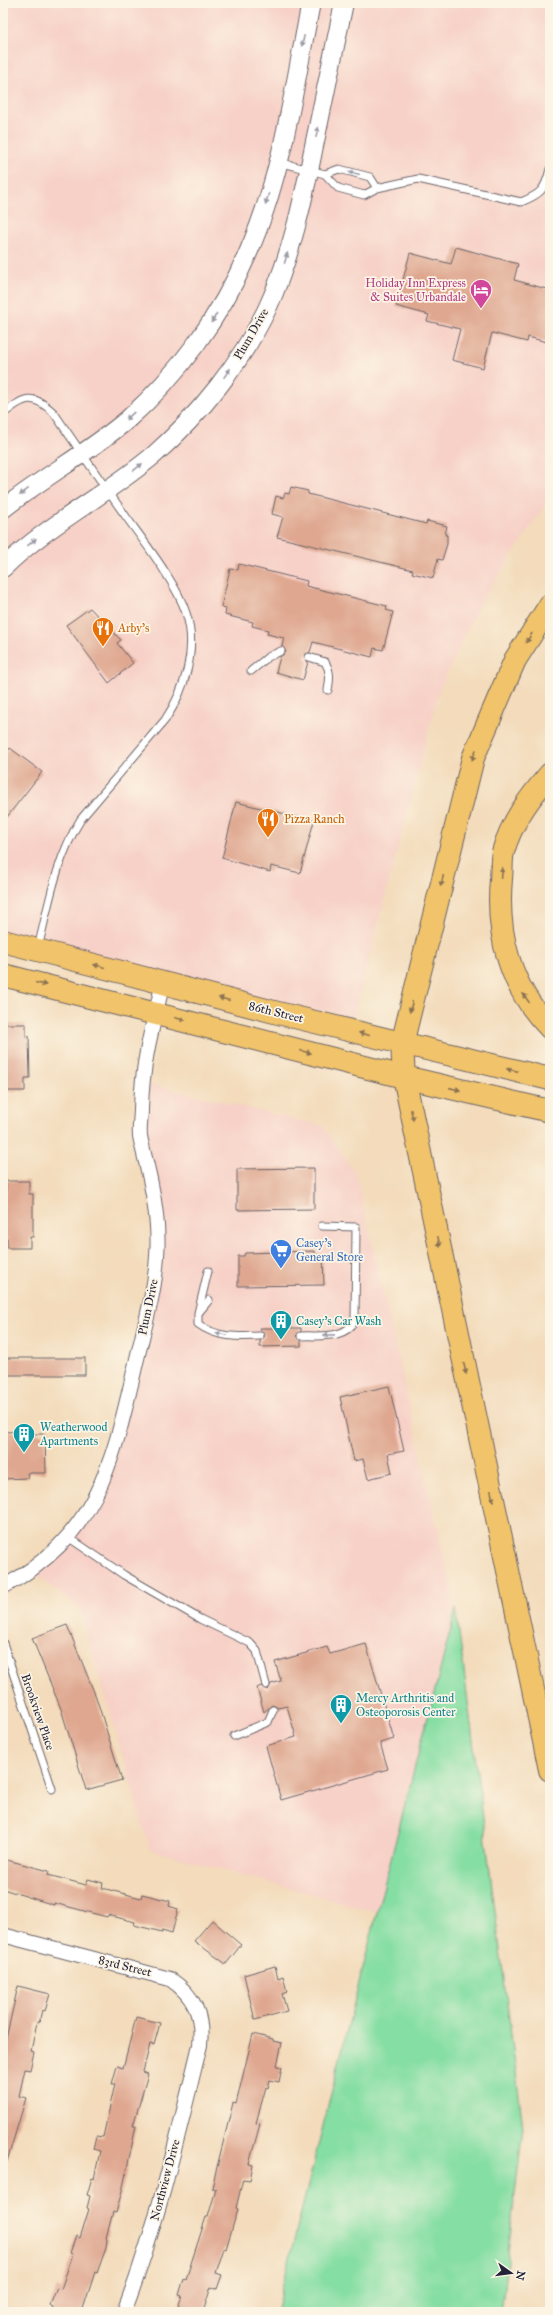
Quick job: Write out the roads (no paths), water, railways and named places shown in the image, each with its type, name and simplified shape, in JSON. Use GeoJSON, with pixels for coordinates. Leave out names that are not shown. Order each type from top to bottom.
{"type":"FeatureCollection","features":[{"type":"Feature","properties":{"kind":"main road"},"geometry":{"type":"LineString","coordinates":[[550,605],[515,660],[473,758],[402,1044],[404,1077],[550,1770]]}},
{"type":"Feature","properties":{"kind":"main road"},"geometry":{"type":"LineString","coordinates":[[550,774],[524,806],[503,852],[500,920],[504,948],[511,970],[523,994],[550,1028]]}},
{"type":"Feature","properties":{"kind":"main road","name":"86th Street"},"geometry":{"type":"LineString","coordinates":[[3,941],[402,1044],[550,1079]]}},
{"type":"Feature","properties":{"kind":"main road"},"geometry":{"type":"LineString","coordinates":[[3,975],[404,1077],[550,1111]]}},
{"type":"Feature","properties":{"kind":"street"},"geometry":{"type":"LineString","coordinates":[[3,509],[27,489],[82,453],[126,420],[156,391],[210,325],[248,253],[278,162],[311,3]]}},
{"type":"Feature","properties":{"kind":"street","name":"Plum Drive"},"geometry":{"type":"LineString","coordinates":[[3,568],[53,526],[107,490],[156,453],[188,422],[216,389],[244,349],[266,309],[284,266],[317,172],[344,3]]}},
{"type":"Feature","properties":{"kind":"street","name":"Plum Drive"},"geometry":{"type":"LineString","coordinates":[[3,1587],[48,1557],[68,1537],[102,1484],[110,1463],[153,1288],[157,1257],[157,1227],[151,1184],[140,1135],[142,1082],[145,1053],[163,983]]}},
{"type":"Feature","properties":{"kind":"street","name":"83rd Street"},"geometry":{"type":"LineString","coordinates":[[3,1935],[170,1979],[183,1988],[193,2000],[200,2014],[202,2030],[200,2045]]}},
{"type":"Feature","properties":{"kind":"street","name":"Northview Drive"},"geometry":{"type":"LineString","coordinates":[[124,2312],[153,2227],[200,2045]]}},
{"type":"Feature","properties":{"kind":"lane"},"geometry":{"type":"LineString","coordinates":[[278,162],[317,172],[339,169],[370,177],[377,188]]}},
{"type":"Feature","properties":{"kind":"lane"},"geometry":{"type":"LineString","coordinates":[[317,172],[338,188],[364,194],[377,188],[418,179],[521,202],[535,196],[546,187],[550,169]]}},
{"type":"Feature","properties":{"kind":"lane"},"geometry":{"type":"LineString","coordinates":[[3,414],[22,399],[32,398],[41,401],[54,413],[150,549],[182,603],[190,631],[187,672],[175,705],[165,720],[81,819],[63,850],[38,950]]}},
{"type":"Feature","properties":{"kind":"lane"},"geometry":{"type":"LineString","coordinates":[[251,671],[268,657],[281,651]]}},
{"type":"Feature","properties":{"kind":"lane"},"geometry":{"type":"LineString","coordinates":[[309,657],[325,662],[329,669],[330,677],[328,690]]}},
{"type":"Feature","properties":{"kind":"lane"},"geometry":{"type":"LineString","coordinates":[[301,1336],[339,1335],[346,1332],[355,1321],[356,1226],[322,1226]]}},
{"type":"Feature","properties":{"kind":"lane"},"geometry":{"type":"LineString","coordinates":[[208,1271],[198,1314],[198,1324],[207,1331],[236,1337],[260,1336]]}},
{"type":"Feature","properties":{"kind":"lane"},"geometry":{"type":"LineString","coordinates":[[198,1314],[209,1300]]}},
{"type":"Feature","properties":{"kind":"lane"},"geometry":{"type":"LineString","coordinates":[[68,1537],[124,1575],[200,1619],[250,1643],[257,1651],[266,1685]]}},
{"type":"Feature","properties":{"kind":"lane","name":"Brookview Place"},"geometry":{"type":"LineString","coordinates":[[3,1643],[52,1789]]}},
{"type":"Feature","properties":{"kind":"lane"},"geometry":{"type":"LineString","coordinates":[[234,1736],[268,1722],[273,1710]]}},
{"type":"Feature","properties":{"kind":"place","name":"Holiday Inn Express & Suites Urbandale"},"geometry":{"type":"Point","coordinates":[481,310]}},
{"type":"Feature","properties":{"kind":"place","name":"Arby's"},"geometry":{"type":"Point","coordinates":[103,648]}},
{"type":"Feature","properties":{"kind":"place","name":"Pizza Ranch"},"geometry":{"type":"Point","coordinates":[268,838]}},
{"type":"Feature","properties":{"kind":"place","name":"Casey's General Store"},"geometry":{"type":"Point","coordinates":[281,1270]}},
{"type":"Feature","properties":{"kind":"place","name":"Casey's Car Wash"},"geometry":{"type":"Point","coordinates":[281,1340]}},
{"type":"Feature","properties":{"kind":"place","name":"Weatherwood Apartments"},"geometry":{"type":"Point","coordinates":[24,1454]}},
{"type":"Feature","properties":{"kind":"place","name":"Mercy Arthritis and Osteoporosis Center"},"geometry":{"type":"Point","coordinates":[341,1724]}}]}
